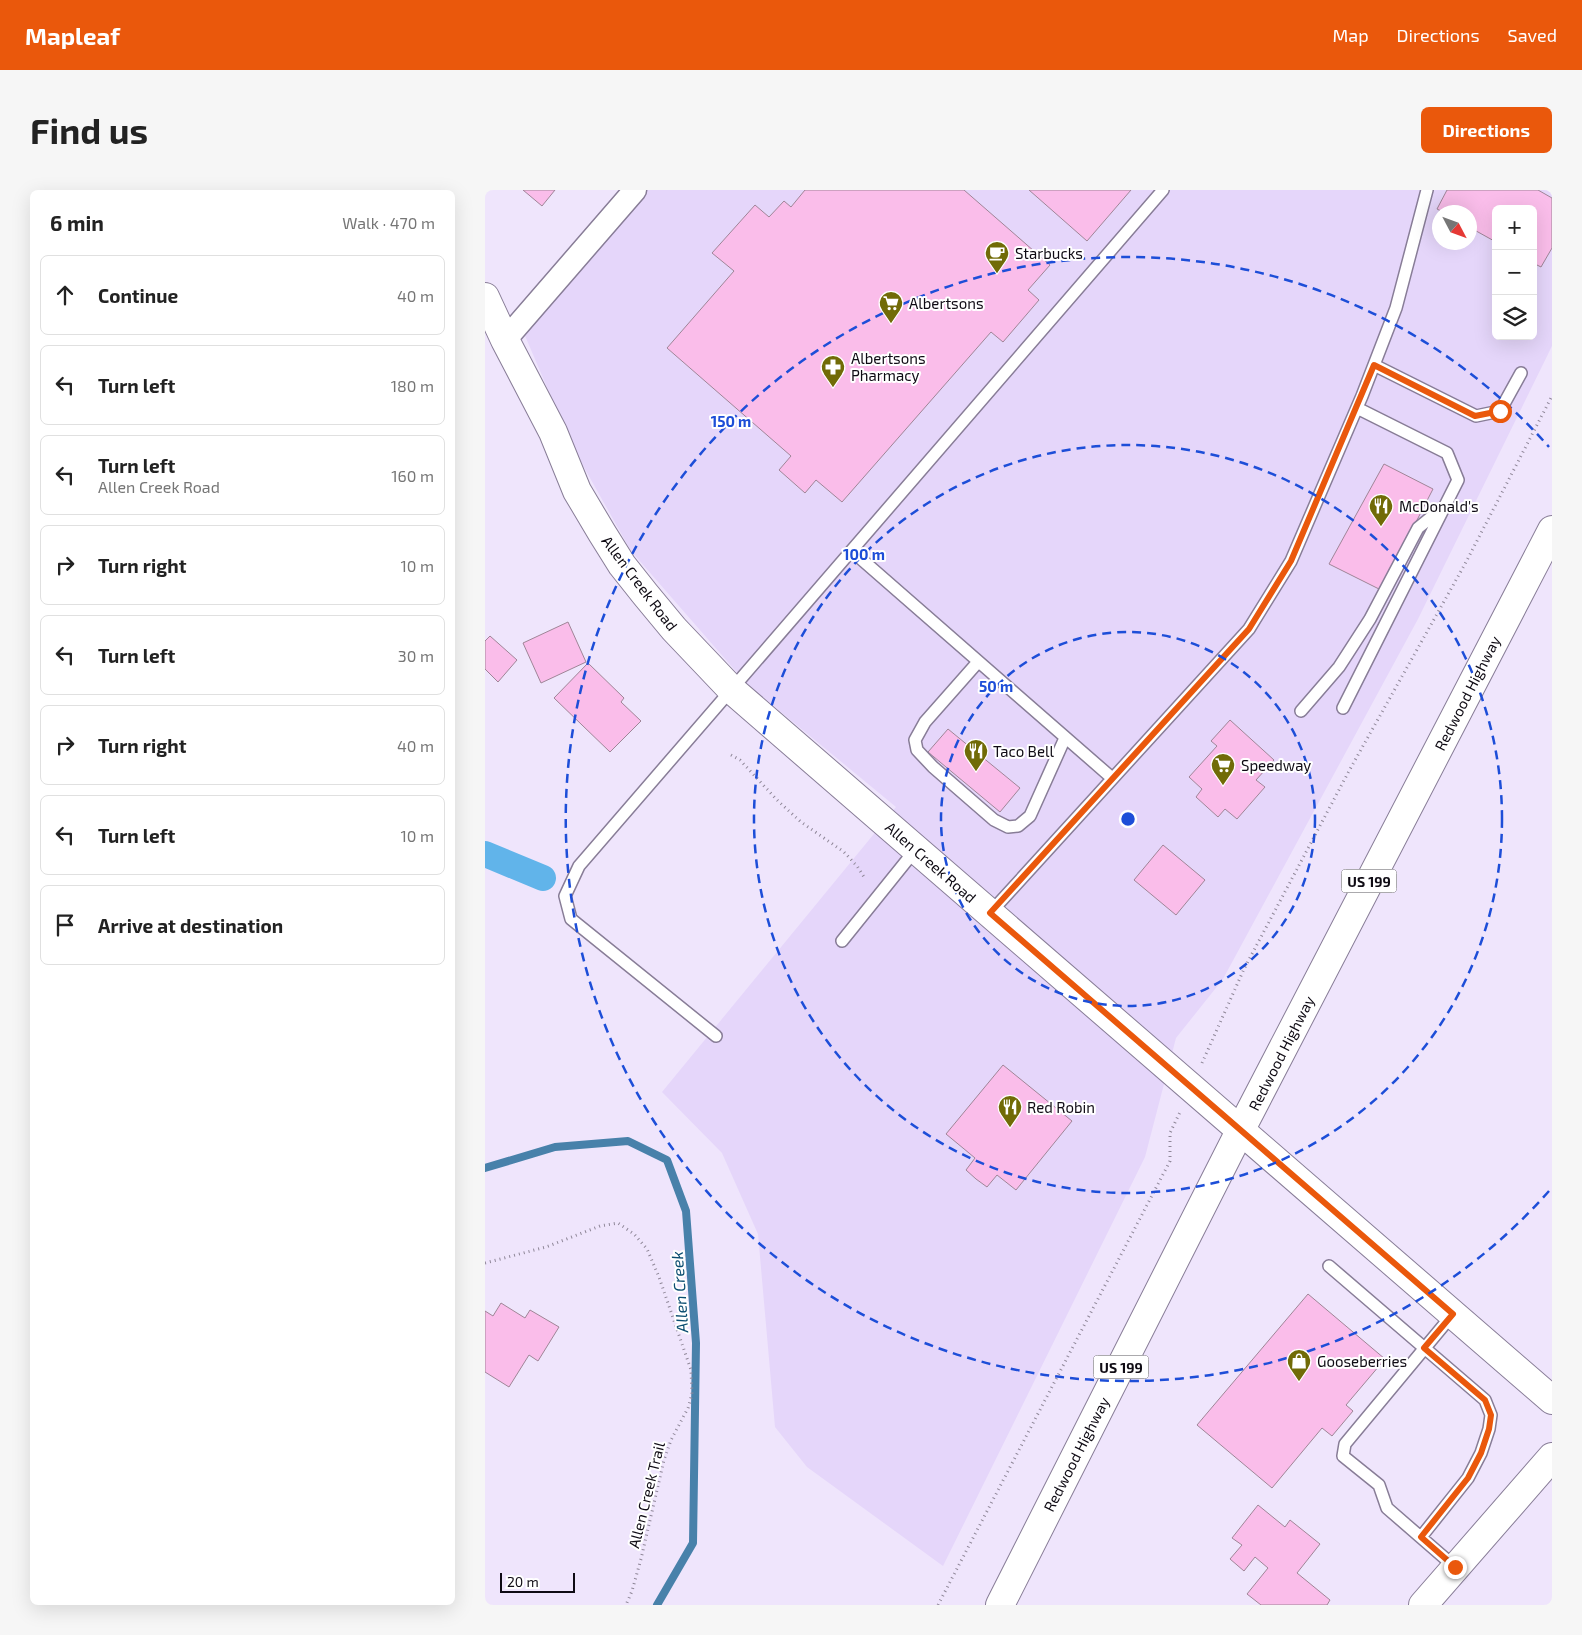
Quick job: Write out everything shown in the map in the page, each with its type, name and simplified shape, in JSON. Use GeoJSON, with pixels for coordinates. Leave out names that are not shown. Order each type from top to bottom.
{"type":"FeatureCollection","features":[{"type":"Feature","properties":{"kind":"main road","name":"Allen Creek Road"},"geometry":{"type":"LineString","coordinates":[[485,296],[505,340],[553,432],[577,491],[622,565],[674,629],[732,690],[1552,1400]]}},
{"type":"Feature","properties":{"kind":"main road","name":"Redwood Highway"},"geometry":{"type":"LineString","coordinates":[[1000,1605],[1240,1131],[1552,530]]}},
{"type":"Feature","properties":{"kind":"main road"},"geometry":{"type":"LineString","coordinates":[[1423,1605],[1552,1457]]}},
{"type":"Feature","properties":{"kind":"street"},"geometry":{"type":"LineString","coordinates":[[505,340],[635,190]]}},
{"type":"Feature","properties":{"kind":"lane"},"geometry":{"type":"LineString","coordinates":[[716,1036],[571,919],[565,896],[579,866],[1163,190]]}},
{"type":"Feature","properties":{"kind":"lane"},"geometry":{"type":"LineString","coordinates":[[990,913],[1111,778],[1249,629],[1291,561],[1357,408],[1396,308],[1427,190]]}},
{"type":"Feature","properties":{"kind":"lane"},"geometry":{"type":"LineString","coordinates":[[1374,365],[1475,416],[1500,411],[1521,373]]}},
{"type":"Feature","properties":{"kind":"lane"},"geometry":{"type":"LineString","coordinates":[[1343,708],[1458,480],[1447,453],[1357,408]]}},
{"type":"Feature","properties":{"kind":"lane"},"geometry":{"type":"LineString","coordinates":[[1301,711],[1339,667],[1370,619],[1418,528],[1444,507]]}},
{"type":"Feature","properties":{"kind":"lane"},"geometry":{"type":"LineString","coordinates":[[852,551],[1111,778]]}},
{"type":"Feature","properties":{"kind":"lane"},"geometry":{"type":"LineString","coordinates":[[978,662],[925,722],[915,740],[917,750],[933,767],[994,820],[1008,827],[1018,826],[1030,816],[1065,738]]}},
{"type":"Feature","properties":{"kind":"lane"},"geometry":{"type":"LineString","coordinates":[[842,941],[916,849]]}},
{"type":"Feature","properties":{"kind":"lane"},"geometry":{"type":"LineString","coordinates":[[1329,1266],[1485,1400],[1491,1415],[1489,1429],[1481,1453],[1468,1478],[1421,1537]]}},
{"type":"Feature","properties":{"kind":"lane"},"geometry":{"type":"LineString","coordinates":[[1453,1314],[1345,1444],[1343,1456],[1379,1485],[1387,1508],[1455,1567]]}},
{"type":"Feature","properties":{"kind":"path"},"geometry":{"type":"LineString","coordinates":[[938,1605],[1170,1162],[1170,1133],[1244,969],[1349,771],[1465,564],[1552,396]]}},
{"type":"Feature","properties":{"kind":"path"},"geometry":{"type":"LineString","coordinates":[[731,755],[739,760],[801,822],[844,852],[864,877]]}},
{"type":"Feature","properties":{"kind":"path","name":"Allen Creek Trail"},"geometry":{"type":"LineString","coordinates":[[485,1263],[546,1247],[600,1226],[618,1223],[635,1234],[647,1249],[659,1277],[691,1370],[692,1394],[688,1408],[671,1440],[664,1460],[641,1560],[626,1605]]}},
{"type":"Feature","properties":{"kind":"shaded area"},"geometry":{"type":"Polygon","coordinates":[[[647,190],[1552,190],[1552,346],[1418,619],[1223,979],[1176,1038],[1145,1157],[943,1566],[807,1467],[775,1427],[758,1234],[722,1153],[662,1092],[896,807],[747,684],[631,551],[572,446],[523,331],[647,190]]]}},
{"type":"Feature","properties":{"kind":"building"},"geometry":{"type":"Polygon","coordinates":[[[523,190],[555,190],[542,206],[523,190]]]}},
{"type":"Feature","properties":{"kind":"building"},"geometry":{"type":"Polygon","coordinates":[[[805,190],[964,190],[1050,265],[1028,290],[1039,300],[1003,342],[991,332],[842,502],[816,480],[805,493],[779,470],[791,456],[667,348],[734,271],[712,253],[755,205],[769,217],[784,201],[791,207],[805,190]]]}},
{"type":"Feature","properties":{"kind":"building"},"geometry":{"type":"Polygon","coordinates":[[[1029,190],[1131,190],[1087,241],[1029,190]]]}},
{"type":"Feature","properties":{"kind":"building"},"geometry":{"type":"Polygon","coordinates":[[[1447,190],[1538,190],[1552,198],[1552,248],[1541,267],[1537,265],[1537,205],[1492,205],[1492,240],[1477,231],[1477,205],[1439,205],[1447,190]]]}},
{"type":"Feature","properties":{"kind":"building"},"geometry":{"type":"Polygon","coordinates":[[[1384,464],[1433,489],[1381,590],[1329,564],[1384,464]]]}},
{"type":"Feature","properties":{"kind":"building"},"geometry":{"type":"Polygon","coordinates":[[[568,622],[586,662],[541,683],[523,643],[568,622]]]}},
{"type":"Feature","properties":{"kind":"building"},"geometry":{"type":"Polygon","coordinates":[[[490,636],[517,660],[498,682],[485,669],[485,641],[490,636]]]}},
{"type":"Feature","properties":{"kind":"building"},"geometry":{"type":"Polygon","coordinates":[[[588,663],[624,698],[621,702],[641,721],[610,752],[554,698],[588,663]]]}},
{"type":"Feature","properties":{"kind":"building"},"geometry":{"type":"Polygon","coordinates":[[[1230,720],[1274,760],[1256,780],[1265,787],[1237,819],[1225,809],[1218,817],[1196,797],[1202,789],[1189,777],[1217,746],[1211,741],[1230,720]]]}},
{"type":"Feature","properties":{"kind":"building"},"geometry":{"type":"Polygon","coordinates":[[[948,729],[1020,788],[1000,812],[928,752],[948,729]]]}},
{"type":"Feature","properties":{"kind":"building"},"geometry":{"type":"Polygon","coordinates":[[[1163,845],[1205,880],[1176,915],[1134,880],[1163,845]]]}},
{"type":"Feature","properties":{"kind":"building"},"geometry":{"type":"Polygon","coordinates":[[[1003,1065],[1072,1121],[1016,1190],[997,1175],[987,1187],[976,1179],[966,1170],[975,1158],[946,1134],[1003,1065]]]}},
{"type":"Feature","properties":{"kind":"building","name":"Gooseberries"},"geometry":{"type":"Polygon","coordinates":[[[1308,1294],[1385,1359],[1346,1405],[1353,1411],[1332,1436],[1322,1428],[1272,1488],[1197,1425],[1308,1294]]]}},
{"type":"Feature","properties":{"kind":"building"},"geometry":{"type":"Polygon","coordinates":[[[501,1303],[525,1318],[530,1310],[559,1327],[538,1361],[529,1355],[509,1387],[485,1372],[485,1311],[493,1316],[501,1303]]]}},
{"type":"Feature","properties":{"kind":"building"},"geometry":{"type":"Polygon","coordinates":[[[1258,1505],[1285,1527],[1290,1520],[1320,1544],[1297,1573],[1330,1600],[1327,1605],[1261,1605],[1247,1594],[1268,1568],[1255,1557],[1244,1571],[1230,1559],[1242,1545],[1232,1538],[1258,1505]]]}},
{"type":"Feature","properties":{"kind":"waterway"},"geometry":{"type":"LineString","coordinates":[[485,854],[543,878]]}},
{"type":"Feature","properties":{"kind":"waterway","name":"Allen Creek"},"geometry":{"type":"LineString","coordinates":[[485,1168],[555,1147],[628,1141],[667,1160],[686,1211],[696,1343],[693,1543],[657,1605]]}},
{"type":"Feature","properties":{"kind":"place","name":"Starbucks"},"geometry":{"type":"Point","coordinates":[997,274]}},
{"type":"Feature","properties":{"kind":"place","name":"Albertsons"},"geometry":{"type":"Point","coordinates":[891,324]}},
{"type":"Feature","properties":{"kind":"place","name":"Albertsons Pharmacy"},"geometry":{"type":"Point","coordinates":[833,388]}},
{"type":"Feature","properties":{"kind":"place","name":"McDonald's"},"geometry":{"type":"Point","coordinates":[1381,527]}},
{"type":"Feature","properties":{"kind":"place","name":"Taco Bell"},"geometry":{"type":"Point","coordinates":[976,772]}},
{"type":"Feature","properties":{"kind":"place","name":"Speedway"},"geometry":{"type":"Point","coordinates":[1223,786]}},
{"type":"Feature","properties":{"kind":"place","name":"Red Robin"},"geometry":{"type":"Point","coordinates":[1010,1128]}},
{"type":"Feature","properties":{"kind":"place","name":"Gooseberries"},"geometry":{"type":"Point","coordinates":[1299,1382]}},
{"type":"Feature","properties":{"kind":"route"},"geometry":{"type":"LineString","coordinates":[[1455,1567],[1421,1537],[1468,1478],[1481,1453],[1489,1429],[1491,1415],[1485,1400],[1424,1348],[1453,1314],[990,913],[1111,778],[1249,629],[1291,561],[1374,365],[1475,416],[1500,411]]}}]}
